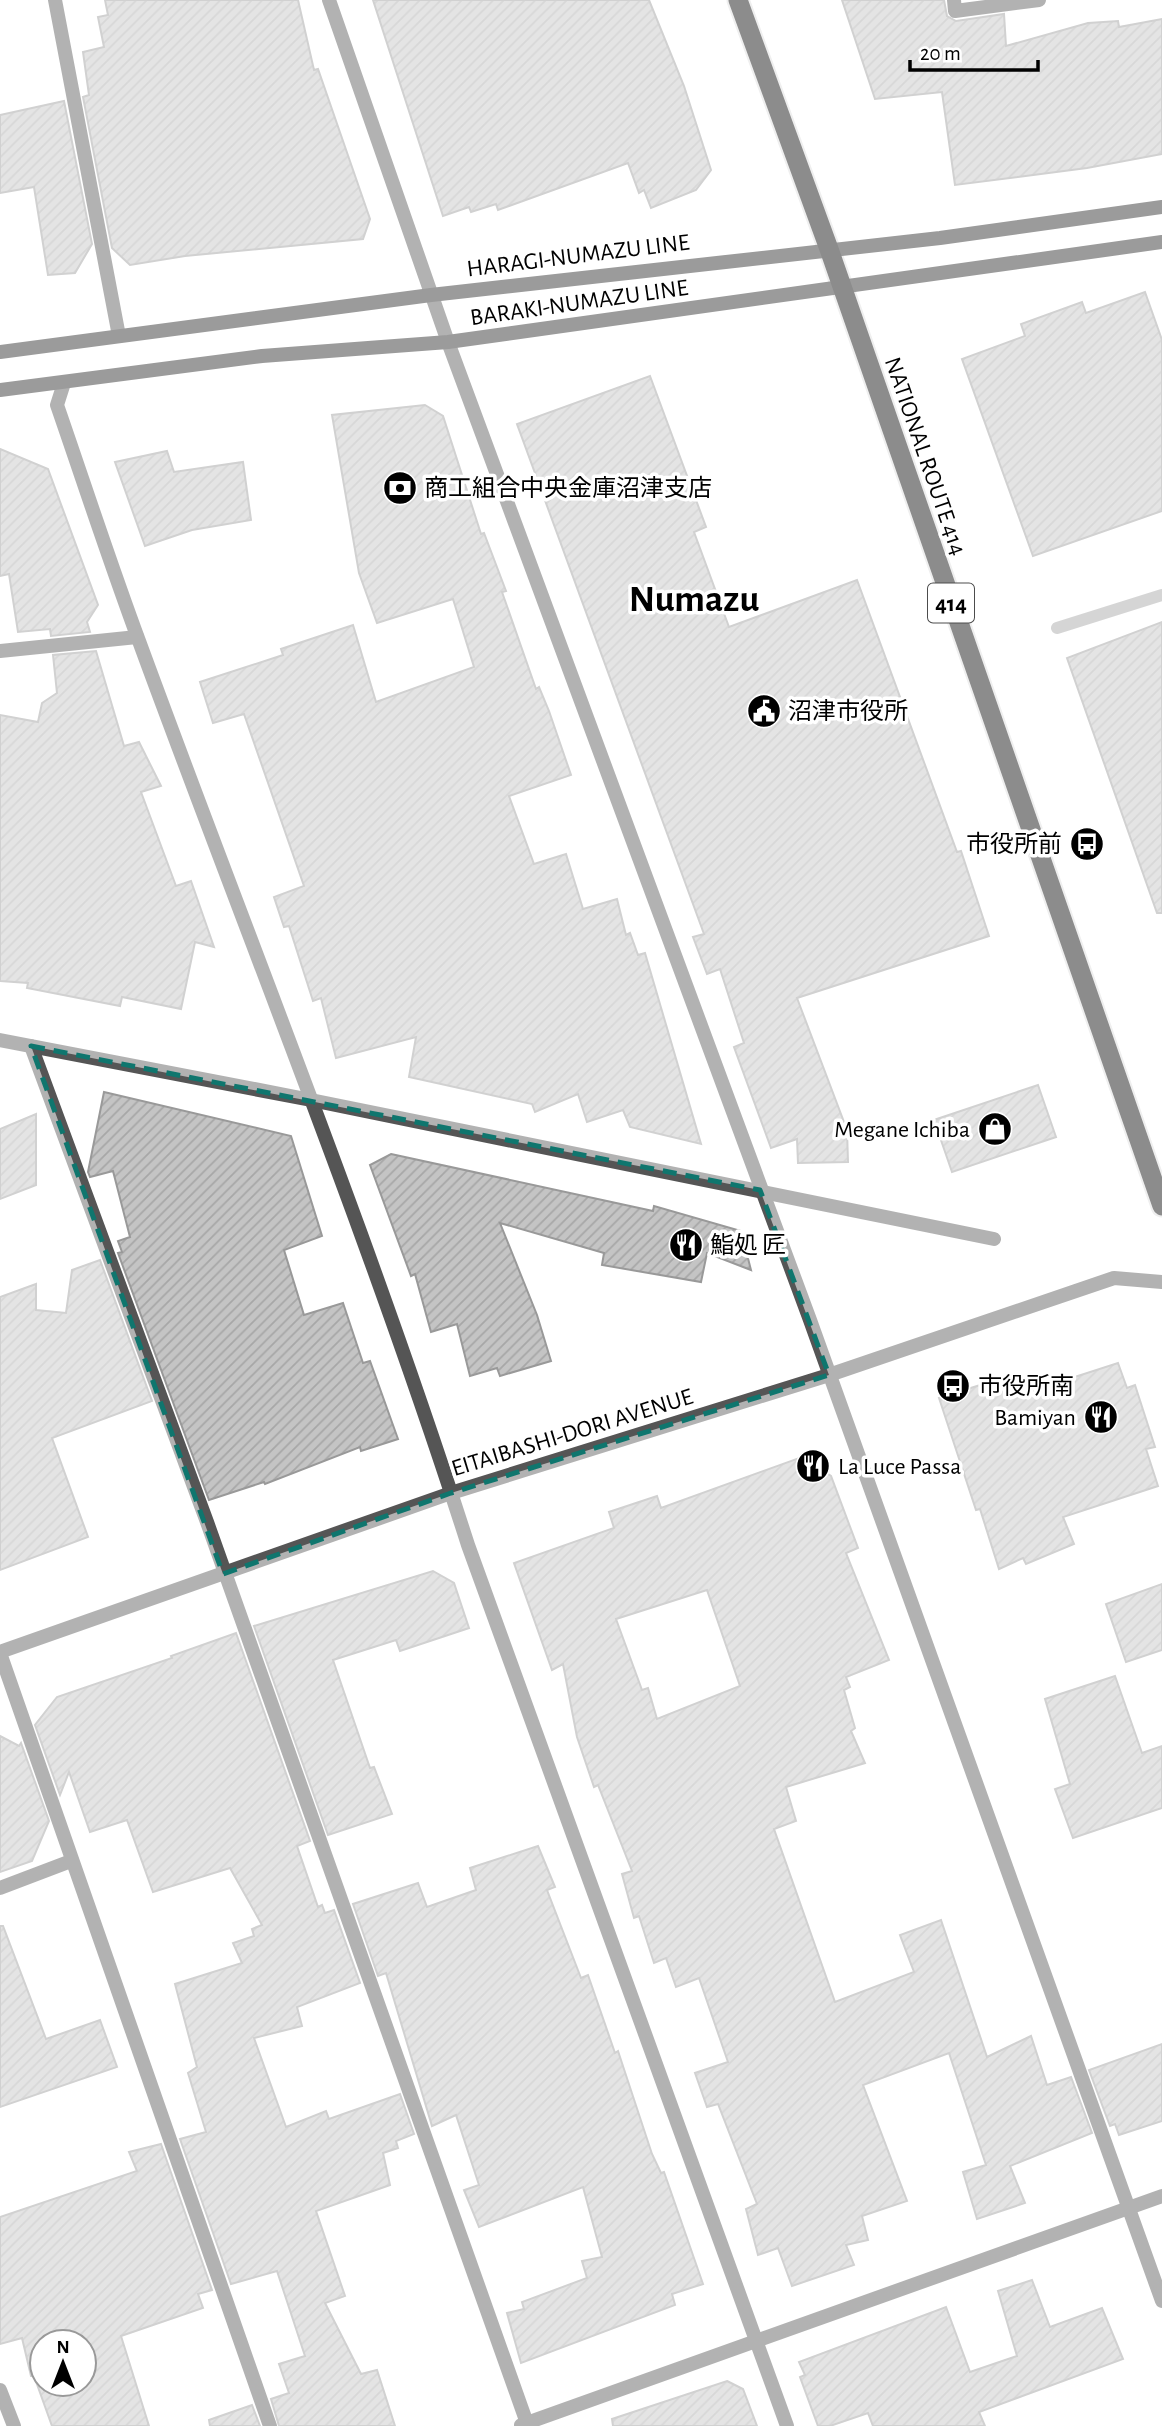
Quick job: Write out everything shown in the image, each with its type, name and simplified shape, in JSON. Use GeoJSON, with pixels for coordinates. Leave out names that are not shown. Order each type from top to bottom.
{"type":"FeatureCollection","features":[{"type":"Feature","properties":{"kind":"highway","name":"NATIONAL ROUTE 414"},"geometry":{"type":"LineString","coordinates":[[738,0],[829,249],[1162,1206]]}},
{"type":"Feature","properties":{"kind":"main road","name":"HARAGI-NUMAZU LINE"},"geometry":{"type":"LineString","coordinates":[[0,352],[431,295],[940,238],[1162,207]]}},
{"type":"Feature","properties":{"kind":"main road","name":"BARAKI-NUMAZU LINE"},"geometry":{"type":"LineString","coordinates":[[0,390],[262,356],[448,342],[1162,242]]}},
{"type":"Feature","properties":{"kind":"street"},"geometry":{"type":"LineString","coordinates":[[55,0],[119,337]]}},
{"type":"Feature","properties":{"kind":"street"},"geometry":{"type":"LineString","coordinates":[[329,0],[448,342],[829,1375],[1162,2301]]}},
{"type":"Feature","properties":{"kind":"street"},"geometry":{"type":"LineString","coordinates":[[954,0],[955,11],[1039,0]]}},
{"type":"Feature","properties":{"kind":"street"},"geometry":{"type":"LineString","coordinates":[[64,383],[57,405],[137,637],[311,1100],[787,2426]]}},
{"type":"Feature","properties":{"kind":"street"},"geometry":{"type":"LineString","coordinates":[[0,651],[137,637]]}},
{"type":"Feature","properties":{"kind":"street"},"geometry":{"type":"LineString","coordinates":[[0,1041],[311,1100],[994,1239]]}},
{"type":"Feature","properties":{"kind":"street"},"geometry":{"type":"LineString","coordinates":[[31,1046],[207,1522],[223,1574],[525,2425],[1162,2196]]}},
{"type":"Feature","properties":{"kind":"street","name":"EITAIBASHI-DORI AVENUE"},"geometry":{"type":"LineString","coordinates":[[0,1653],[451,1493],[829,1375],[1114,1278],[1162,1282]]}},
{"type":"Feature","properties":{"kind":"street"},"geometry":{"type":"LineString","coordinates":[[0,1653],[270,2426]]}},
{"type":"Feature","properties":{"kind":"street"},"geometry":{"type":"LineString","coordinates":[[0,1888],[71,1861]]}},
{"type":"Feature","properties":{"kind":"street"},"geometry":{"type":"LineString","coordinates":[[0,2390],[15,2426]]}},
{"type":"Feature","properties":{"kind":"highlighted area"},"geometry":{"type":"Polygon","coordinates":[[[31,1046],[760,1190],[829,1375],[451,1493],[223,1574],[31,1046]]]}},
{"type":"Feature","properties":{"kind":"building"},"geometry":{"type":"Polygon","coordinates":[[[105,0],[298,0],[314,70],[318,69],[370,219],[363,239],[185,256],[130,265],[112,248],[83,97],[89,95],[83,52],[104,47],[98,17],[108,15],[105,0]]]}},
{"type":"Feature","properties":{"kind":"building"},"geometry":{"type":"Polygon","coordinates":[[[373,0],[649,0],[684,86],[711,170],[696,190],[651,208],[644,190],[639,193],[628,163],[498,210],[496,204],[471,212],[469,207],[443,216],[373,0]]]}},
{"type":"Feature","properties":{"kind":"building"},"geometry":{"type":"Polygon","coordinates":[[[842,0],[944,0],[947,16],[956,21],[1004,14],[1006,46],[1088,23],[1118,21],[1119,27],[1162,19],[1162,154],[1087,168],[955,185],[942,92],[875,99],[842,0]]]}},
{"type":"Feature","properties":{"kind":"building"},"geometry":{"type":"Polygon","coordinates":[[[64,101],[92,244],[75,273],[48,275],[34,187],[0,193],[0,115],[64,101]]]}},
{"type":"Feature","properties":{"kind":"building"},"geometry":{"type":"Polygon","coordinates":[[[1145,292],[1162,340],[1162,511],[1033,556],[962,359],[1025,336],[1021,324],[1082,302],[1086,313],[1145,292]]]}},
{"type":"Feature","properties":{"kind":"building","name":"沼津市役所"},"geometry":{"type":"Polygon","coordinates":[[[650,376],[706,527],[694,532],[729,627],[857,580],[957,852],[961,851],[989,936],[797,998],[847,1130],[848,1162],[798,1163],[797,1139],[771,1148],[734,1047],[744,1043],[720,969],[707,974],[693,937],[704,934],[517,424],[650,376]]]}},
{"type":"Feature","properties":{"kind":"building"},"geometry":{"type":"Polygon","coordinates":[[[425,405],[443,416],[481,534],[484,533],[506,591],[502,592],[536,689],[539,687],[549,711],[571,775],[509,796],[534,864],[566,854],[583,909],[617,899],[626,935],[630,933],[638,955],[645,953],[701,1144],[630,1127],[623,1110],[587,1122],[578,1094],[535,1112],[532,1104],[409,1077],[416,1037],[336,1058],[321,998],[313,1001],[289,926],[284,927],[274,897],[304,886],[244,714],[213,723],[200,682],[283,655],[281,649],[353,625],[376,702],[474,667],[453,599],[377,623],[359,573],[332,415],[425,405]]]}},
{"type":"Feature","properties":{"kind":"building"},"geometry":{"type":"Polygon","coordinates":[[[0,449],[48,469],[98,605],[87,622],[90,632],[51,636],[50,629],[18,632],[9,574],[0,576],[0,449]]]}},
{"type":"Feature","properties":{"kind":"building"},"geometry":{"type":"Polygon","coordinates":[[[167,451],[174,472],[243,462],[251,520],[192,530],[145,546],[115,462],[167,451]]]}},
{"type":"Feature","properties":{"kind":"building"},"geometry":{"type":"Polygon","coordinates":[[[1162,622],[1162,913],[1157,913],[1067,658],[1162,622]]]}},
{"type":"Feature","properties":{"kind":"building"},"geometry":{"type":"Polygon","coordinates":[[[96,651],[124,746],[139,742],[161,786],[141,792],[176,886],[191,881],[214,947],[195,942],[181,1009],[122,997],[120,1006],[27,988],[28,983],[0,981],[0,715],[38,722],[42,703],[57,693],[53,655],[96,651]]]}},
{"type":"Feature","properties":{"kind":"building","name":"Megane Ichiba"},"geometry":{"type":"Polygon","coordinates":[[[1038,1085],[1056,1137],[952,1172],[934,1120],[1038,1085]]]}},
{"type":"Feature","properties":{"kind":"building"},"geometry":{"type":"Polygon","coordinates":[[[104,1092],[291,1136],[322,1236],[284,1250],[304,1315],[343,1303],[363,1363],[370,1361],[398,1439],[361,1451],[360,1447],[265,1484],[264,1482],[209,1500],[118,1253],[122,1252],[118,1241],[130,1237],[113,1171],[90,1177],[88,1172],[104,1092]]]}},
{"type":"Feature","properties":{"kind":"building"},"geometry":{"type":"Polygon","coordinates":[[[36,1114],[36,1185],[0,1199],[0,1129],[36,1114]]]}},
{"type":"Feature","properties":{"kind":"building"},"geometry":{"type":"Polygon","coordinates":[[[391,1154],[653,1211],[654,1206],[741,1231],[751,1270],[707,1253],[701,1282],[602,1265],[604,1253],[500,1223],[537,1315],[551,1361],[500,1376],[497,1368],[470,1376],[457,1324],[431,1332],[415,1274],[411,1276],[370,1165],[391,1154]]]}},
{"type":"Feature","properties":{"kind":"building"},"geometry":{"type":"Polygon","coordinates":[[[100,1260],[152,1401],[52,1438],[88,1537],[0,1570],[0,1297],[36,1284],[36,1310],[66,1313],[72,1270],[100,1260]]]}},
{"type":"Feature","properties":{"kind":"building"},"geometry":{"type":"Polygon","coordinates":[[[1118,1363],[1127,1388],[1135,1385],[1155,1447],[1146,1449],[1158,1486],[1063,1517],[1074,1544],[1026,1564],[1023,1558],[999,1569],[980,1509],[976,1510],[939,1398],[1012,1375],[1019,1395],[1118,1363]]]}},
{"type":"Feature","properties":{"kind":"building"},"geometry":{"type":"Polygon","coordinates":[[[802,1457],[831,1476],[858,1548],[846,1553],[889,1660],[846,1677],[850,1687],[844,1690],[855,1728],[851,1731],[865,1763],[786,1787],[796,1821],[774,1829],[835,2002],[914,1972],[900,1935],[941,1920],[987,2057],[1031,2036],[1047,2085],[1071,2077],[1092,2133],[1010,2166],[1025,2203],[977,2219],[963,2172],[986,2165],[949,2053],[863,2085],[907,2201],[862,2216],[868,2240],[846,2245],[854,2265],[792,2286],[778,2248],[758,2255],[746,2209],[757,2204],[718,2104],[707,2107],[695,2073],[728,2062],[699,1978],[676,1987],[666,1958],[654,1963],[639,1916],[634,1918],[622,1874],[632,1871],[598,1785],[594,1787],[577,1737],[563,1664],[552,1670],[514,1563],[614,1528],[609,1512],[657,1496],[661,1508],[802,1457]],[[707,1590],[616,1619],[642,1690],[648,1688],[657,1719],[740,1686],[707,1590]]]}},
{"type":"Feature","properties":{"kind":"building"},"geometry":{"type":"Polygon","coordinates":[[[433,1571],[454,1583],[469,1628],[400,1651],[396,1640],[333,1660],[370,1768],[374,1767],[392,1814],[328,1835],[254,1626],[433,1571]]]}},
{"type":"Feature","properties":{"kind":"building"},"geometry":{"type":"Polygon","coordinates":[[[1162,1584],[1162,1650],[1126,1662],[1106,1604],[1162,1584]]]}},
{"type":"Feature","properties":{"kind":"building"},"geometry":{"type":"Polygon","coordinates":[[[236,1633],[310,1841],[297,1846],[318,1907],[322,1905],[325,1913],[334,1910],[360,1983],[297,2007],[302,2026],[254,2038],[286,2127],[326,2111],[329,2119],[400,2094],[414,2134],[396,2141],[398,2148],[383,2153],[390,2185],[316,2211],[345,2296],[325,2303],[361,2374],[377,2370],[395,2426],[279,2426],[271,2399],[289,2393],[279,2364],[305,2356],[277,2271],[231,2284],[180,2139],[206,2132],[188,2073],[197,2067],[175,1984],[242,1963],[233,1943],[254,1936],[252,1929],[262,1925],[230,1868],[153,1892],[127,1820],[90,1832],[69,1772],[60,1795],[35,1725],[57,1697],[236,1633]]]}},
{"type":"Feature","properties":{"kind":"building"},"geometry":{"type":"Polygon","coordinates":[[[1115,1676],[1142,1753],[1162,1746],[1162,1808],[1073,1838],[1055,1789],[1070,1784],[1045,1699],[1115,1676]]]}},
{"type":"Feature","properties":{"kind":"building"},"geometry":{"type":"Polygon","coordinates":[[[0,1736],[19,1746],[21,1743],[49,1821],[32,1861],[0,1872],[0,1736]]]}},
{"type":"Feature","properties":{"kind":"building"},"geometry":{"type":"Polygon","coordinates":[[[538,1846],[555,1887],[547,1890],[581,1978],[588,1975],[615,2053],[618,2051],[652,2154],[661,2173],[664,2172],[703,2284],[672,2294],[675,2305],[521,2363],[507,2313],[524,2309],[522,2302],[587,2278],[582,2261],[602,2257],[583,2187],[479,2227],[464,2190],[479,2185],[456,2115],[432,2126],[386,1973],[378,1976],[353,1904],[418,1883],[427,1907],[476,1890],[470,1868],[538,1846]]]}},
{"type":"Feature","properties":{"kind":"building"},"geometry":{"type":"Polygon","coordinates":[[[0,1926],[3,1926],[46,2039],[100,2020],[117,2067],[0,2107],[0,1926]]]}},
{"type":"Feature","properties":{"kind":"building"},"geometry":{"type":"Polygon","coordinates":[[[1162,2044],[1162,2121],[1119,2135],[1115,2124],[1110,2126],[1089,2070],[1162,2044]]]}},
{"type":"Feature","properties":{"kind":"building"},"geometry":{"type":"Polygon","coordinates":[[[161,2144],[212,2290],[198,2294],[203,2308],[121,2336],[149,2426],[52,2426],[42,2398],[98,2398],[98,2328],[28,2328],[28,2363],[22,2338],[0,2344],[0,2217],[137,2171],[129,2152],[161,2144]]]}},
{"type":"Feature","properties":{"kind":"building"},"geometry":{"type":"Polygon","coordinates":[[[1032,2280],[1050,2327],[1102,2308],[1123,2359],[979,2412],[985,2426],[873,2426],[868,2413],[830,2426],[818,2426],[800,2377],[805,2375],[799,2362],[946,2307],[970,2372],[1017,2356],[998,2291],[1032,2280]]]}},
{"type":"Feature","properties":{"kind":"building"},"geometry":{"type":"Polygon","coordinates":[[[727,2381],[743,2389],[757,2426],[613,2426],[612,2419],[727,2381]]]}},
{"type":"Feature","properties":{"kind":"building"},"geometry":{"type":"Polygon","coordinates":[[[252,2405],[260,2426],[210,2426],[209,2420],[252,2405]]]}},
{"type":"Feature","properties":{"kind":"waterway"},"geometry":{"type":"LineString","coordinates":[[1057,628],[1162,595]]}},
{"type":"Feature","properties":{"kind":"place","name":"商工組合中央金庫沼津支店"},"geometry":{"type":"Point","coordinates":[400,488]}},
{"type":"Feature","properties":{"kind":"place","name":"沼津市役所"},"geometry":{"type":"Point","coordinates":[764,711]}},
{"type":"Feature","properties":{"kind":"place","name":"市役所前"},"geometry":{"type":"Point","coordinates":[1087,844]}},
{"type":"Feature","properties":{"kind":"place","name":"Megane Ichiba"},"geometry":{"type":"Point","coordinates":[995,1129]}},
{"type":"Feature","properties":{"kind":"place","name":"鮨処 匠"},"geometry":{"type":"Point","coordinates":[686,1245]}},
{"type":"Feature","properties":{"kind":"place","name":"市役所南"},"geometry":{"type":"Point","coordinates":[953,1386]}},
{"type":"Feature","properties":{"kind":"place","name":"Bamiyan"},"geometry":{"type":"Point","coordinates":[1101,1417]}},
{"type":"Feature","properties":{"kind":"place","name":"La Luce Passa"},"geometry":{"type":"Point","coordinates":[813,1466]}},
{"type":"Feature","properties":{"kind":"district","name":"Numazu"},"geometry":{"type":"Point","coordinates":[694,598]}}]}
